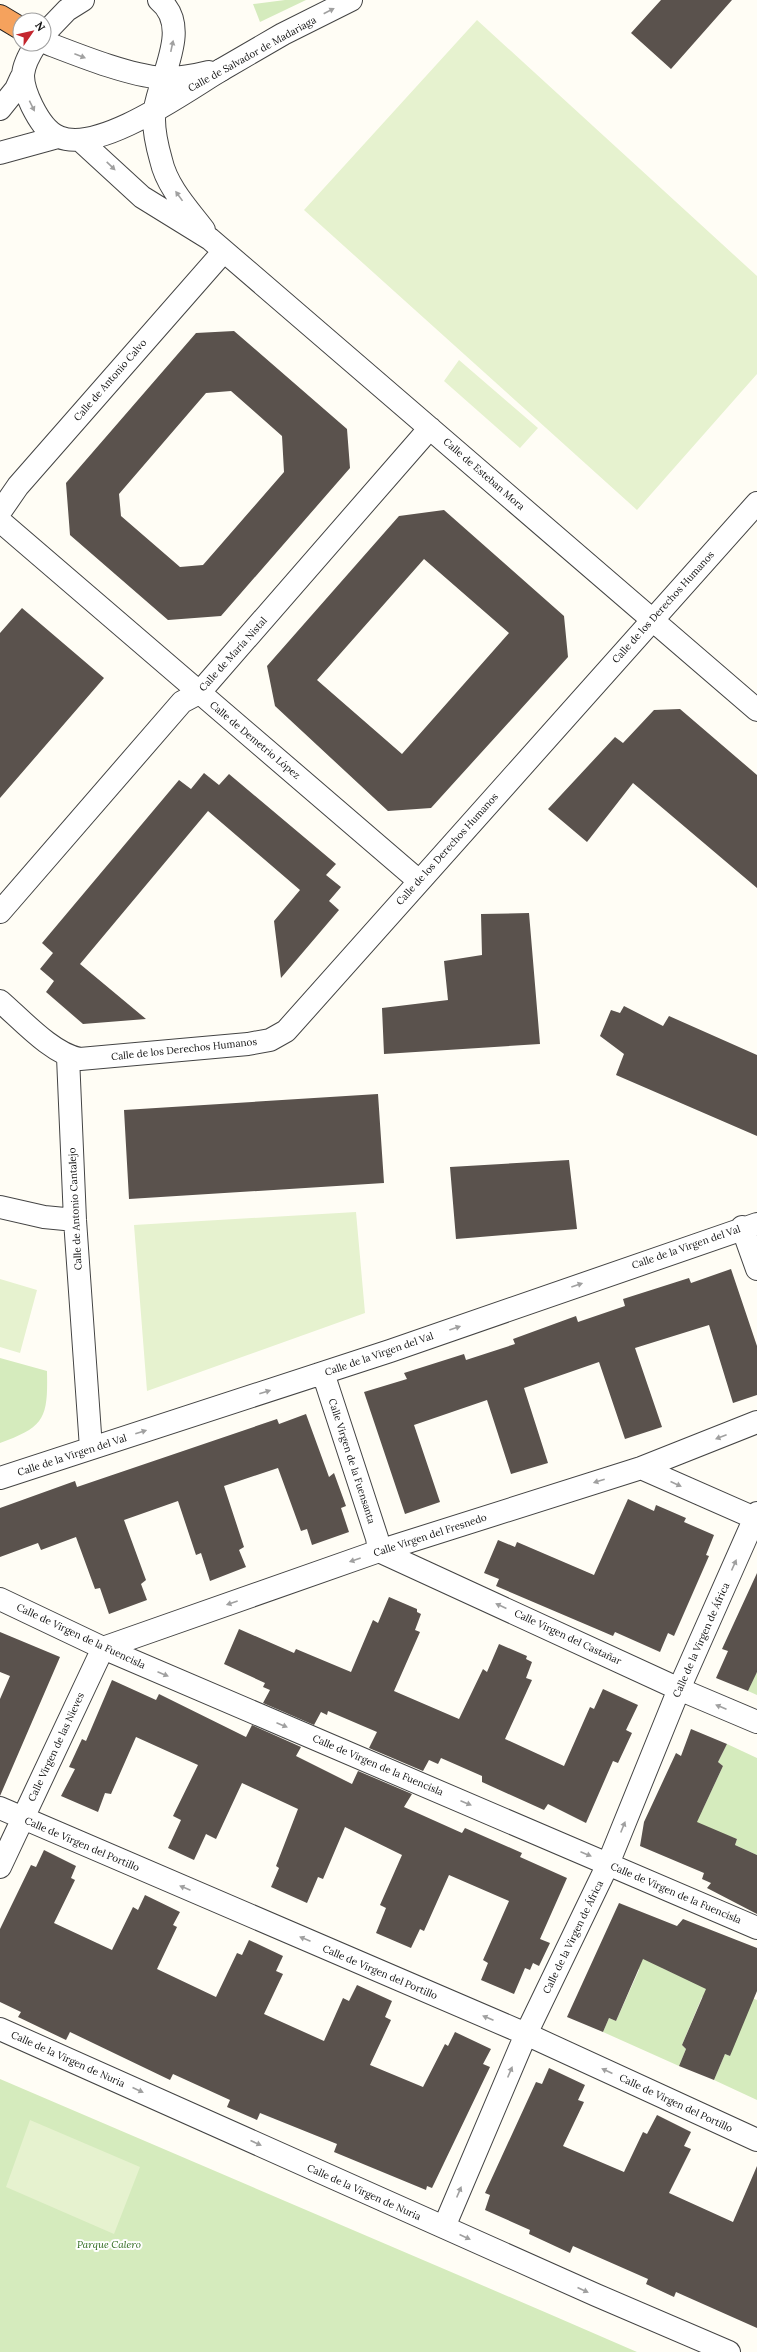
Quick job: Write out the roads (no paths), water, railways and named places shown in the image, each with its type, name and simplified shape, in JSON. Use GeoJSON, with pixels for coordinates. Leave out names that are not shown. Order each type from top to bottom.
{"type":"FeatureCollection","features":[{"type":"Feature","properties":{"kind":"highway"},"geometry":{"type":"LineString","coordinates":[[0,16],[12,23]]}},
{"type":"Feature","properties":{"kind":"street"},"geometry":{"type":"LineString","coordinates":[[52,26],[67,10],[83,0]]}},
{"type":"Feature","properties":{"kind":"street"},"geometry":{"type":"LineString","coordinates":[[154,110],[172,46],[174,25],[164,4],[159,0]]}},
{"type":"Feature","properties":{"kind":"street","name":"Calle de Salvador de Madariaga"},"geometry":{"type":"LineString","coordinates":[[0,153],[58,137],[81,141],[112,132],[154,110],[283,34],[350,0]]}},
{"type":"Feature","properties":{"kind":"street"},"geometry":{"type":"LineString","coordinates":[[52,45],[91,60],[162,78],[183,78],[221,70]]}},
{"type":"Feature","properties":{"kind":"street"},"geometry":{"type":"LineString","coordinates":[[0,109],[16,89],[32,52]]}},
{"type":"Feature","properties":{"kind":"street"},"geometry":{"type":"LineString","coordinates":[[21,78],[26,94],[37,117],[47,129],[58,137]]}},
{"type":"Feature","properties":{"kind":"street","name":"Calle de Esteban Mora"},"geometry":{"type":"LineString","coordinates":[[154,110],[161,161],[167,178],[217,245]]}},
{"type":"Feature","properties":{"kind":"street","name":"Calle de Esteban Mora"},"geometry":{"type":"LineString","coordinates":[[81,141],[142,196],[217,245],[757,710]]}},
{"type":"Feature","properties":{"kind":"street","name":"Calle de Antonio Calvo"},"geometry":{"type":"LineString","coordinates":[[0,512],[18,486],[217,245]]}},
{"type":"Feature","properties":{"kind":"street","name":"Calle de María Nistal"},"geometry":{"type":"LineString","coordinates":[[0,912],[182,702],[199,693],[430,428]]}},
{"type":"Feature","properties":{"kind":"street","name":"Calle de los Derechos Humanos"},"geometry":{"type":"LineString","coordinates":[[68,1057],[89,1059],[248,1044],[270,1040],[286,1031],[757,502]]}},
{"type":"Feature","properties":{"kind":"street","name":"Calle de Demetrio López"},"geometry":{"type":"LineString","coordinates":[[0,521],[199,693],[369,835],[419,880]]}},
{"type":"Feature","properties":{"kind":"street"},"geometry":{"type":"LineString","coordinates":[[0,1000],[68,1057]]}},
{"type":"Feature","properties":{"kind":"street","name":"Calle de Antonio Cantalejo"},"geometry":{"type":"LineString","coordinates":[[68,1057],[75,1220],[91,1448]]}},
{"type":"Feature","properties":{"kind":"street"},"geometry":{"type":"LineString","coordinates":[[0,1207],[44,1217],[75,1220]]}},
{"type":"Feature","properties":{"kind":"street"},"geometry":{"type":"LineString","coordinates":[[750,1226],[757,1270]]}},
{"type":"Feature","properties":{"kind":"street","name":"Calle de la Virgen del Val"},"geometry":{"type":"LineString","coordinates":[[0,1478],[319,1374],[750,1226]]}},
{"type":"Feature","properties":{"kind":"street","name":"Calle Virgen de la Fuensanta"},"geometry":{"type":"LineString","coordinates":[[319,1374],[326,1382],[377,1538],[379,1551]]}},
{"type":"Feature","properties":{"kind":"street","name":"Calle Virgen del Fresnedo"},"geometry":{"type":"LineString","coordinates":[[103,1648],[379,1551],[641,1468],[757,1422]]}},
{"type":"Feature","properties":{"kind":"street"},"geometry":{"type":"LineString","coordinates":[[641,1468],[756,1517]]}},
{"type":"Feature","properties":{"kind":"street","name":"Calle de la Virgen de África"},"geometry":{"type":"LineString","coordinates":[[444,2227],[526,2034],[608,1864],[679,1689],[756,1517]]}},
{"type":"Feature","properties":{"kind":"street","name":"Calle Virgen del Castañar"},"geometry":{"type":"LineString","coordinates":[[379,1551],[679,1689],[757,1722]]}},
{"type":"Feature","properties":{"kind":"street","name":"Calle de Virgen de la Fuencisla"},"geometry":{"type":"LineString","coordinates":[[0,1599],[103,1648],[757,1928]]}},
{"type":"Feature","properties":{"kind":"street","name":"Calle Virgen de las Nieves"},"geometry":{"type":"LineString","coordinates":[[0,1867],[103,1648]]}},
{"type":"Feature","properties":{"kind":"street","name":"Calle de Virgen del Portillo"},"geometry":{"type":"LineString","coordinates":[[0,1808],[526,2034],[757,2140]]}},
{"type":"Feature","properties":{"kind":"street","name":"Calle de la Virgen de Nuria"},"geometry":{"type":"LineString","coordinates":[[0,2029],[729,2352]]}},
{"type":"Feature","properties":{"kind":"park label","name":"Parque Calero"},"geometry":{"type":"Point","coordinates":[109,2244]}}]}
